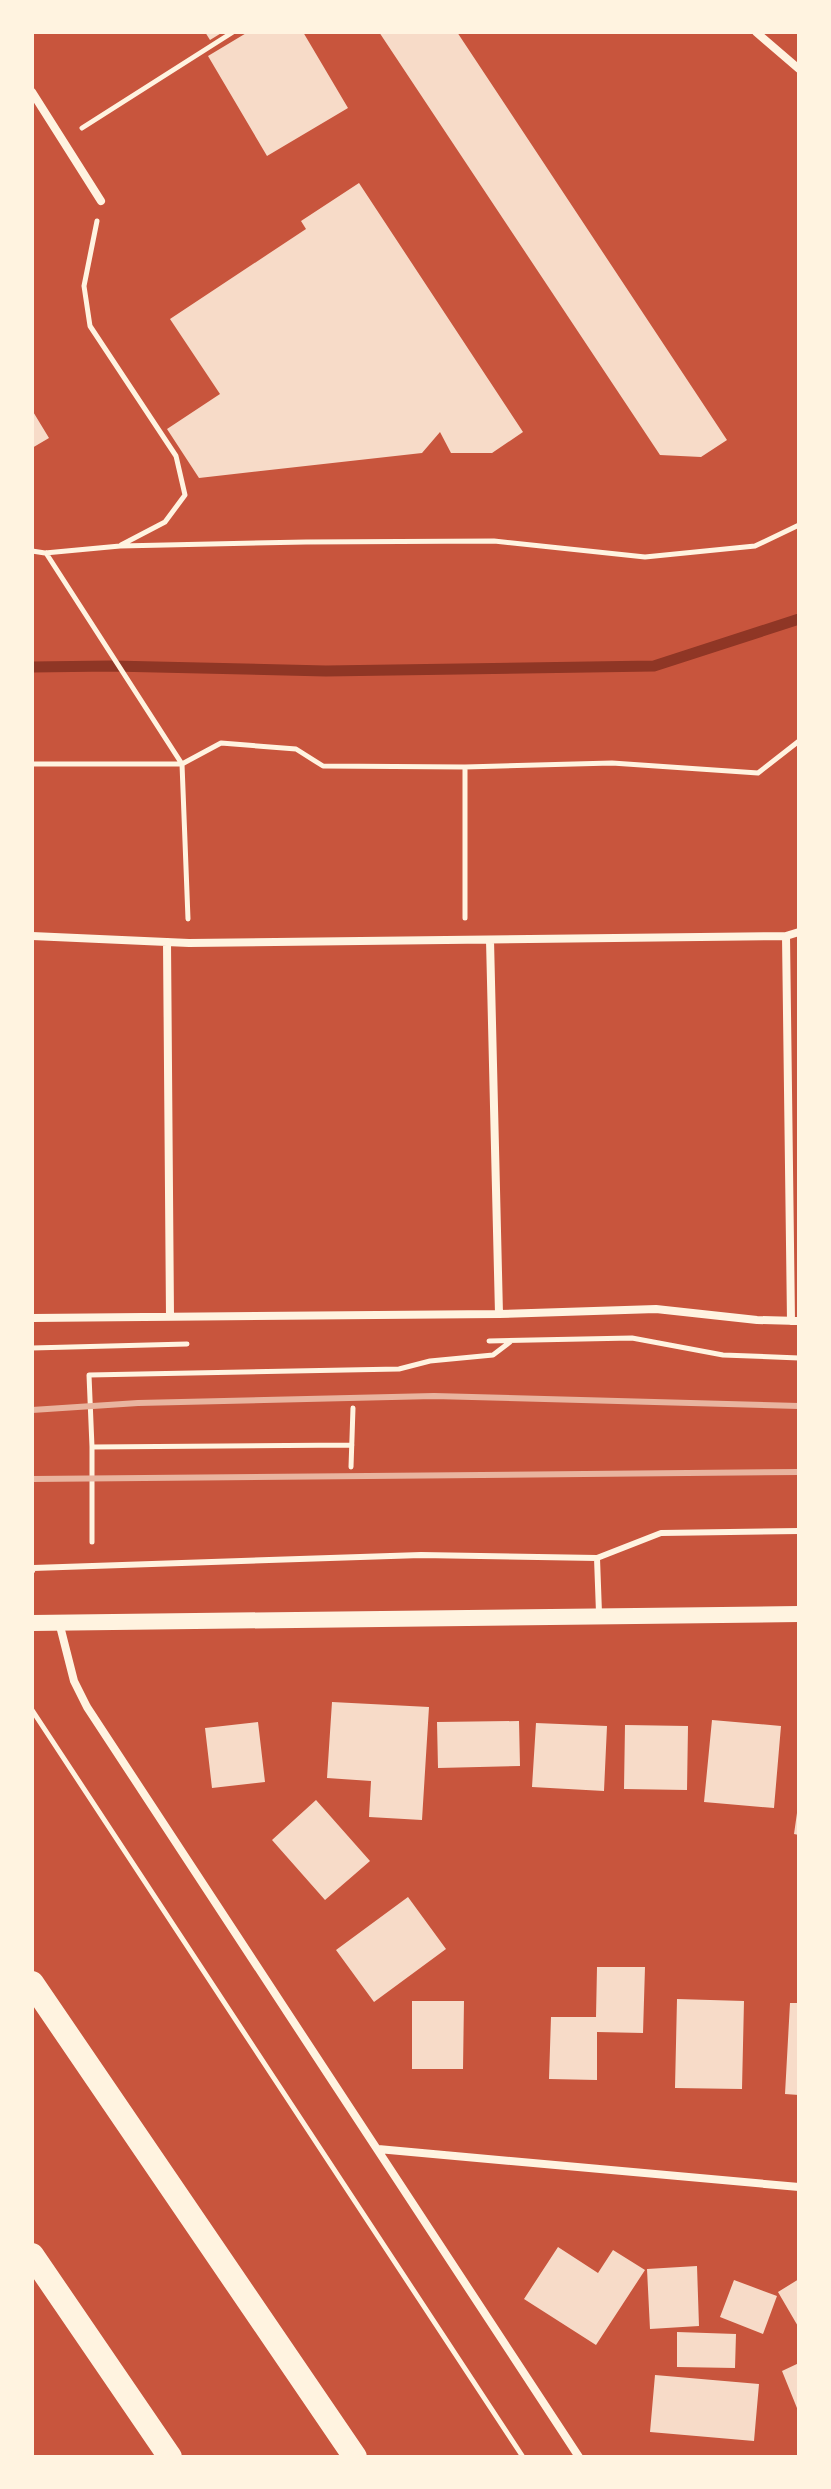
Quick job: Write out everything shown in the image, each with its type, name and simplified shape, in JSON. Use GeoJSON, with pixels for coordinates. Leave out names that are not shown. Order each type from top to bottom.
{"type":"FeatureCollection","features":[{"type":"Feature","properties":{"kind":"highway"},"geometry":{"type":"LineString","coordinates":[[32,1983],[355,2457]]}},
{"type":"Feature","properties":{"kind":"highway"},"geometry":{"type":"LineString","coordinates":[[32,2255],[170,2457]]}},
{"type":"Feature","properties":{"kind":"main road"},"geometry":{"type":"LineString","coordinates":[[32,1623],[799,1614]]}},
{"type":"Feature","properties":{"kind":"street"},"geometry":{"type":"LineString","coordinates":[[756,32],[799,69]]}},
{"type":"Feature","properties":{"kind":"street"},"geometry":{"type":"LineString","coordinates":[[32,92],[101,201]]}},
{"type":"Feature","properties":{"kind":"street"},"geometry":{"type":"LineString","coordinates":[[32,936],[189,943],[786,936],[799,932]]}},
{"type":"Feature","properties":{"kind":"street"},"geometry":{"type":"LineString","coordinates":[[32,1318],[499,1314],[656,1309],[747,1320],[795,1321],[786,936]]}},
{"type":"Feature","properties":{"kind":"street"},"geometry":{"type":"LineString","coordinates":[[490,940],[499,1314]]}},
{"type":"Feature","properties":{"kind":"street"},"geometry":{"type":"LineString","coordinates":[[167,942],[170,1317]]}},
{"type":"Feature","properties":{"kind":"street"},"geometry":{"type":"LineString","coordinates":[[58,1621],[74,1681],[132,1780],[579,2457]]}},
{"type":"Feature","properties":{"kind":"street"},"geometry":{"type":"LineString","coordinates":[[378,2149],[799,2187]]}},
{"type":"Feature","properties":{"kind":"lane"},"geometry":{"type":"LineString","coordinates":[[32,1571],[33,1568],[421,1555],[597,1558],[661,1533],[799,1531]]}},
{"type":"Feature","properties":{"kind":"lane"},"geometry":{"type":"LineString","coordinates":[[597,1558],[599,1616]]}},
{"type":"Feature","properties":{"kind":"path"},"geometry":{"type":"LineString","coordinates":[[63,141],[233,32]]}},
{"type":"Feature","properties":{"kind":"path"},"geometry":{"type":"LineString","coordinates":[[101,201],[84,286],[90,326],[176,456],[185,495],[165,522],[120,546]]}},
{"type":"Feature","properties":{"kind":"path"},"geometry":{"type":"LineString","coordinates":[[32,551],[45,553],[120,546],[494,541],[645,557],[755,546],[799,525]]}},
{"type":"Feature","properties":{"kind":"path"},"geometry":{"type":"LineString","coordinates":[[45,553],[182,764],[189,943]]}},
{"type":"Feature","properties":{"kind":"path"},"geometry":{"type":"LineString","coordinates":[[32,764],[182,764],[221,743],[296,749],[323,766],[465,767],[612,763],[758,773],[799,741]]}},
{"type":"Feature","properties":{"kind":"path"},"geometry":{"type":"LineString","coordinates":[[465,767],[465,940]]}},
{"type":"Feature","properties":{"kind":"path"},"geometry":{"type":"LineString","coordinates":[[92,1542],[89,1375],[399,1369],[430,1361],[493,1355],[510,1341],[632,1338],[723,1355],[799,1358]]}},
{"type":"Feature","properties":{"kind":"path"},"geometry":{"type":"LineString","coordinates":[[351,1467],[353,1408]]}},
{"type":"Feature","properties":{"kind":"path"},"geometry":{"type":"LineString","coordinates":[[92,1447],[352,1445]]}},
{"type":"Feature","properties":{"kind":"path"},"geometry":{"type":"LineString","coordinates":[[32,1710],[523,2457]]}},
{"type":"Feature","properties":{"kind":"building"},"geometry":{"type":"Polygon","coordinates":[[[205,32],[223,32],[210,40],[205,32]]]}},
{"type":"Feature","properties":{"kind":"building"},"geometry":{"type":"Polygon","coordinates":[[[248,32],[303,32],[348,108],[267,156],[208,56],[248,32]]]}},
{"type":"Feature","properties":{"kind":"building"},"geometry":{"type":"Polygon","coordinates":[[[379,32],[457,32],[727,440],[701,457],[660,455],[379,32]]]}},
{"type":"Feature","properties":{"kind":"building"},"geometry":{"type":"Polygon","coordinates":[[[359,183],[523,432],[492,453],[451,453],[440,432],[422,453],[199,478],[167,429],[220,394],[170,319],[306,229],[301,221],[359,183]]]}},
{"type":"Feature","properties":{"kind":"building"},"geometry":{"type":"Polygon","coordinates":[[[32,410],[49,438],[32,448],[32,410]]]}},
{"type":"Feature","properties":{"kind":"building"},"geometry":{"type":"Polygon","coordinates":[[[332,1702],[429,1707],[422,1820],[369,1817],[371,1781],[327,1778],[332,1702]]]}},
{"type":"Feature","properties":{"kind":"building"},"geometry":{"type":"Polygon","coordinates":[[[712,1720],[781,1726],[774,1808],[704,1802],[712,1720]]]}},
{"type":"Feature","properties":{"kind":"building"},"geometry":{"type":"Polygon","coordinates":[[[519,1721],[520,1766],[438,1768],[437,1722],[519,1721]]]}},
{"type":"Feature","properties":{"kind":"building"},"geometry":{"type":"Polygon","coordinates":[[[258,1722],[265,1782],[212,1788],[205,1728],[258,1722]]]}},
{"type":"Feature","properties":{"kind":"building"},"geometry":{"type":"Polygon","coordinates":[[[536,1723],[607,1726],[604,1791],[532,1787],[536,1723]]]}},
{"type":"Feature","properties":{"kind":"building"},"geometry":{"type":"Polygon","coordinates":[[[625,1725],[688,1726],[687,1790],[624,1789],[625,1725]]]}},
{"type":"Feature","properties":{"kind":"building"},"geometry":{"type":"Polygon","coordinates":[[[316,1800],[370,1861],[325,1900],[272,1840],[316,1800]]]}},
{"type":"Feature","properties":{"kind":"building"},"geometry":{"type":"Polygon","coordinates":[[[799,1814],[799,1835],[794,1834],[799,1814]]]}},
{"type":"Feature","properties":{"kind":"building"},"geometry":{"type":"Polygon","coordinates":[[[408,1897],[446,1949],[374,2002],[336,1950],[408,1897]]]}},
{"type":"Feature","properties":{"kind":"building"},"geometry":{"type":"Polygon","coordinates":[[[597,1967],[645,1967],[643,2033],[597,2032],[597,2080],[549,2079],[551,2017],[596,2017],[597,1967]]]}},
{"type":"Feature","properties":{"kind":"building"},"geometry":{"type":"Polygon","coordinates":[[[677,1999],[744,2001],[742,2089],[675,2088],[677,1999]]]}},
{"type":"Feature","properties":{"kind":"building"},"geometry":{"type":"Polygon","coordinates":[[[412,2001],[464,2001],[463,2069],[412,2069],[412,2001]]]}},
{"type":"Feature","properties":{"kind":"building"},"geometry":{"type":"Polygon","coordinates":[[[790,2003],[799,2003],[799,2095],[785,2094],[790,2003]]]}},
{"type":"Feature","properties":{"kind":"building"},"geometry":{"type":"Polygon","coordinates":[[[558,2247],[598,2273],[613,2250],[645,2270],[596,2345],[524,2299],[558,2247]]]}},
{"type":"Feature","properties":{"kind":"building"},"geometry":{"type":"Polygon","coordinates":[[[697,2266],[699,2326],[650,2329],[647,2269],[697,2266]]]}},
{"type":"Feature","properties":{"kind":"building"},"geometry":{"type":"Polygon","coordinates":[[[799,2279],[799,2328],[778,2292],[799,2279]]]}},
{"type":"Feature","properties":{"kind":"building"},"geometry":{"type":"Polygon","coordinates":[[[734,2280],[777,2296],[763,2334],[720,2317],[734,2280]]]}},
{"type":"Feature","properties":{"kind":"building"},"geometry":{"type":"Polygon","coordinates":[[[677,2332],[736,2334],[735,2368],[677,2367],[677,2332]]]}},
{"type":"Feature","properties":{"kind":"building"},"geometry":{"type":"Polygon","coordinates":[[[799,2363],[799,2413],[782,2371],[799,2363]]]}},
{"type":"Feature","properties":{"kind":"building"},"geometry":{"type":"Polygon","coordinates":[[[655,2375],[759,2384],[754,2441],[650,2432],[655,2375]]]}},
{"type":"Feature","properties":{"kind":"waterway"},"geometry":{"type":"LineString","coordinates":[[32,667],[326,671],[654,666],[799,619]]}},
{"type":"Feature","properties":{"kind":"railway"},"geometry":{"type":"LineString","coordinates":[[32,1410],[138,1403],[434,1396],[799,1406]]}},
{"type":"Feature","properties":{"kind":"railway"},"geometry":{"type":"LineString","coordinates":[[32,1479],[799,1472]]}}]}
